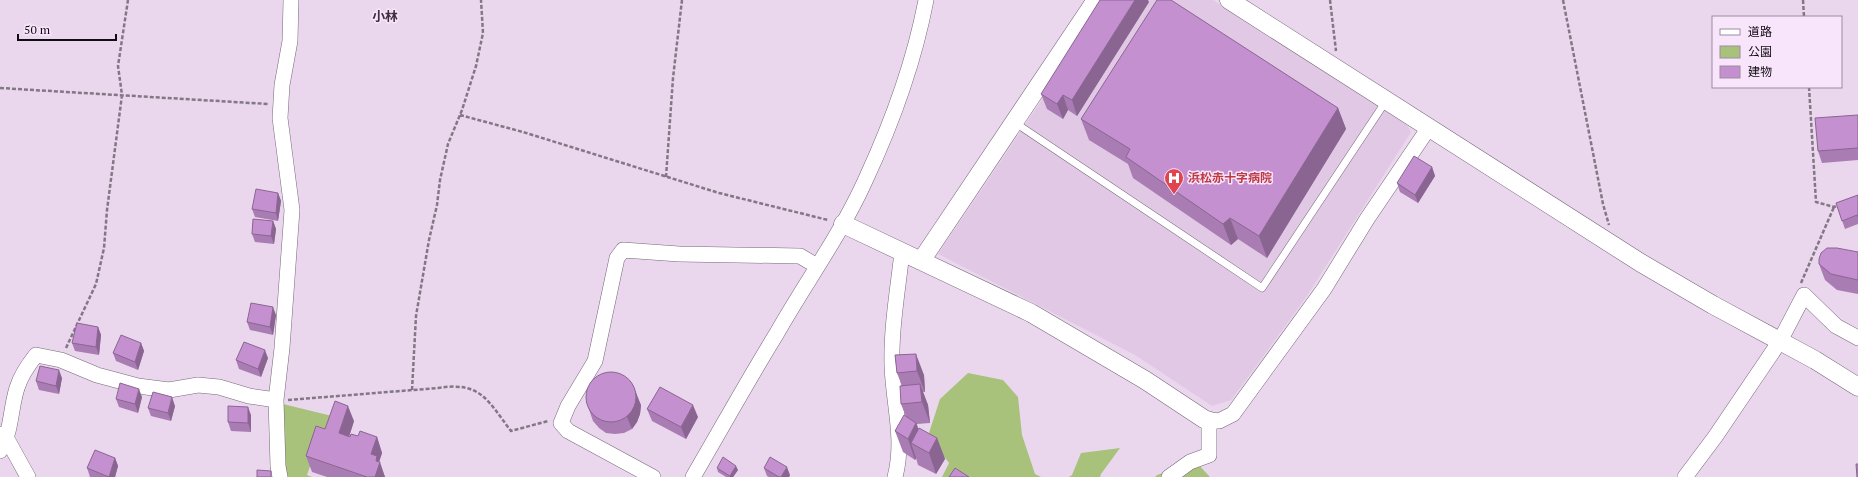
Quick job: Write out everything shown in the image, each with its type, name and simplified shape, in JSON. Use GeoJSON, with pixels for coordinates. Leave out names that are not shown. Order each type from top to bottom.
{"type":"FeatureCollection","features":[{"type":"Feature","properties":{"kind":"street"},"geometry":{"type":"LineString","coordinates":[[280,477],[278,466],[276,400],[282,348],[292,210],[280,118],[282,85],[290,41],[291,0]]}},
{"type":"Feature","properties":{"kind":"street"},"geometry":{"type":"LineString","coordinates":[[693,477],[843,224],[865,181],[896,108],[911,63],[926,0]]}},
{"type":"Feature","properties":{"kind":"street"},"geometry":{"type":"LineString","coordinates":[[921,261],[1096,0]]}},
{"type":"Feature","properties":{"kind":"street"},"geometry":{"type":"LineString","coordinates":[[1229,0],[1615,246],[1713,305],[1815,360],[1858,387]]}},
{"type":"Feature","properties":{"kind":"street"},"geometry":{"type":"LineString","coordinates":[[843,224],[1030,313],[1145,380],[1206,419],[1219,421],[1233,414],[1324,289],[1367,219],[1428,128]]}},
{"type":"Feature","properties":{"kind":"street"},"geometry":{"type":"LineString","coordinates":[[653,477],[568,431],[561,423],[568,406],[595,361],[616,258],[624,250],[679,254],[800,256],[817,266]]}},
{"type":"Feature","properties":{"kind":"street"},"geometry":{"type":"LineString","coordinates":[[895,477],[900,446],[892,366],[892,333],[902,252]]}},
{"type":"Feature","properties":{"kind":"street"},"geometry":{"type":"LineString","coordinates":[[1685,477],[1780,341],[1804,295],[1836,326],[1858,338]]}},
{"type":"Feature","properties":{"kind":"street"},"geometry":{"type":"LineString","coordinates":[[28,477],[2,440],[17,388],[25,370],[36,355],[61,360],[97,375],[138,386],[169,390],[198,385],[219,387],[249,396],[276,400]]}},
{"type":"Feature","properties":{"kind":"street"},"geometry":{"type":"LineString","coordinates":[[1169,477],[1190,462],[1209,455],[1206,419]]}},
{"type":"Feature","properties":{"kind":"lane"},"geometry":{"type":"LineString","coordinates":[[1014,122],[1262,288],[1386,101]]}},
{"type":"Feature","properties":{"kind":"path"},"geometry":{"type":"LineString","coordinates":[[61,360],[96,284],[104,248],[107,210],[122,95],[118,66],[128,0]]}},
{"type":"Feature","properties":{"kind":"path"},"geometry":{"type":"LineString","coordinates":[[412,390],[416,316],[429,240],[448,144],[460,115],[476,66],[482,33],[481,0]]}},
{"type":"Feature","properties":{"kind":"path"},"geometry":{"type":"LineString","coordinates":[[666,177],[672,78],[682,0]]}},
{"type":"Feature","properties":{"kind":"path"},"geometry":{"type":"LineString","coordinates":[[1330,0],[1338,70]]}},
{"type":"Feature","properties":{"kind":"path"},"geometry":{"type":"LineString","coordinates":[[1563,0],[1604,204],[1615,246]]}},
{"type":"Feature","properties":{"kind":"path"},"geometry":{"type":"LineString","coordinates":[[1803,0],[1804,16]]}},
{"type":"Feature","properties":{"kind":"path"},"geometry":{"type":"LineString","coordinates":[[0,88],[281,104]]}},
{"type":"Feature","properties":{"kind":"path"},"geometry":{"type":"LineString","coordinates":[[1809,88],[1816,202],[1834,207],[1841,204]]}},
{"type":"Feature","properties":{"kind":"path"},"geometry":{"type":"LineString","coordinates":[[460,115],[523,132],[719,194],[843,224]]}},
{"type":"Feature","properties":{"kind":"path"},"geometry":{"type":"LineString","coordinates":[[1804,295],[1801,283],[1834,207]]}},
{"type":"Feature","properties":{"kind":"path"},"geometry":{"type":"LineString","coordinates":[[276,400],[438,388],[455,385],[470,388],[484,396],[511,430],[563,417]]}},
{"type":"Feature","properties":{"kind":"shaded area","name":"浜松赤十字病院"},"geometry":{"type":"Polygon","coordinates":[[[1109,0],[1213,0],[1263,30],[1407,125],[1411,132],[1307,296],[1257,365],[1231,400],[1212,406],[1135,355],[938,254],[1109,0]]]}},
{"type":"Feature","properties":{"kind":"green space"},"geometry":{"type":"Polygon","coordinates":[[[968,373],[1003,380],[1018,397],[1022,435],[1035,474],[1041,477],[942,477],[949,463],[928,436],[940,399],[968,373]]]}},
{"type":"Feature","properties":{"kind":"green space"},"geometry":{"type":"Polygon","coordinates":[[[283,404],[332,416],[327,438],[320,438],[307,475],[312,477],[288,477],[284,463],[283,404]]]}},
{"type":"Feature","properties":{"kind":"green space"},"geometry":{"type":"Polygon","coordinates":[[[1120,448],[1100,477],[1069,477],[1072,475],[1081,453],[1120,448]]]}},
{"type":"Feature","properties":{"kind":"green space"},"geometry":{"type":"Polygon","coordinates":[[[1196,462],[1210,477],[1155,477],[1157,475],[1196,462]]]}},
{"type":"Feature","properties":{"kind":"building"},"geometry":{"type":"Polygon","coordinates":[[[1100,0],[1135,0],[1072,100],[1063,95],[1057,104],[1041,94],[1100,0]]]}},
{"type":"Feature","properties":{"kind":"building"},"geometry":{"type":"Polygon","coordinates":[[[1157,0],[1171,0],[1338,108],[1259,236],[1230,218],[1223,224],[1126,157],[1130,149],[1081,119],[1157,0]]]}},
{"type":"Feature","properties":{"kind":"building"},"geometry":{"type":"Polygon","coordinates":[[[1858,115],[1858,148],[1818,151],[1815,118],[1858,115]]]}},
{"type":"Feature","properties":{"kind":"building"},"geometry":{"type":"Polygon","coordinates":[[[1414,156],[1432,167],[1415,195],[1397,183],[1414,156]]]}},
{"type":"Feature","properties":{"kind":"building"},"geometry":{"type":"Polygon","coordinates":[[[256,189],[278,193],[276,213],[252,209],[256,189]]]}},
{"type":"Feature","properties":{"kind":"building"},"geometry":{"type":"Polygon","coordinates":[[[1858,195],[1858,217],[1857,215],[1842,221],[1836,203],[1858,195]]]}},
{"type":"Feature","properties":{"kind":"building"},"geometry":{"type":"Polygon","coordinates":[[[253,219],[273,221],[271,236],[252,234],[253,219]]]}},
{"type":"Feature","properties":{"kind":"building"},"geometry":{"type":"Polygon","coordinates":[[[1827,248],[1837,248],[1858,252],[1858,280],[1831,274],[1819,264],[1821,253],[1827,248]]]}},
{"type":"Feature","properties":{"kind":"building"},"geometry":{"type":"Polygon","coordinates":[[[251,303],[273,307],[270,327],[247,322],[251,303]]]}},
{"type":"Feature","properties":{"kind":"building"},"geometry":{"type":"Polygon","coordinates":[[[77,323],[98,327],[96,347],[72,343],[77,323]]]}},
{"type":"Feature","properties":{"kind":"building"},"geometry":{"type":"Polygon","coordinates":[[[121,335],[141,343],[135,362],[113,353],[121,335]]]}},
{"type":"Feature","properties":{"kind":"building"},"geometry":{"type":"Polygon","coordinates":[[[244,342],[265,350],[258,369],[236,360],[244,342]]]}},
{"type":"Feature","properties":{"kind":"building"},"geometry":{"type":"Polygon","coordinates":[[[916,354],[917,371],[897,373],[895,355],[916,354]]]}},
{"type":"Feature","properties":{"kind":"building"},"geometry":{"type":"Polygon","coordinates":[[[40,366],[59,370],[56,386],[36,381],[40,366]]]}},
{"type":"Feature","properties":{"kind":"building"},"geometry":{"type":"Polygon","coordinates":[[[606,372],[616,372],[629,379],[636,392],[636,402],[629,415],[616,422],[606,422],[597,418],[590,411],[586,402],[586,392],[590,383],[597,376],[606,372]]]}},
{"type":"Feature","properties":{"kind":"building"},"geometry":{"type":"Polygon","coordinates":[[[120,383],[139,389],[135,404],[116,399],[120,383]]]}},
{"type":"Feature","properties":{"kind":"building"},"geometry":{"type":"Polygon","coordinates":[[[920,384],[922,402],[901,404],[900,386],[920,384]]]}},
{"type":"Feature","properties":{"kind":"building"},"geometry":{"type":"Polygon","coordinates":[[[660,387],[693,405],[681,427],[647,409],[660,387]]]}},
{"type":"Feature","properties":{"kind":"building"},"geometry":{"type":"Polygon","coordinates":[[[153,392],[172,397],[168,413],[148,408],[153,392]]]}},
{"type":"Feature","properties":{"kind":"building"},"geometry":{"type":"Polygon","coordinates":[[[335,401],[348,406],[339,433],[350,437],[351,434],[358,436],[360,431],[377,437],[371,454],[377,456],[376,461],[380,462],[375,477],[367,477],[306,456],[316,426],[325,429],[335,401]]]}},
{"type":"Feature","properties":{"kind":"building"},"geometry":{"type":"Polygon","coordinates":[[[228,406],[248,407],[248,423],[228,422],[228,406]]]}},
{"type":"Feature","properties":{"kind":"building"},"geometry":{"type":"Polygon","coordinates":[[[904,415],[916,423],[908,439],[895,431],[904,415]]]}},
{"type":"Feature","properties":{"kind":"building"},"geometry":{"type":"Polygon","coordinates":[[[919,428],[937,438],[929,453],[911,443],[919,428]]]}},
{"type":"Feature","properties":{"kind":"building"},"geometry":{"type":"Polygon","coordinates":[[[95,450],[115,458],[109,477],[87,468],[95,450]]]}},
{"type":"Feature","properties":{"kind":"building"},"geometry":{"type":"Polygon","coordinates":[[[723,457],[736,466],[730,476],[717,468],[723,457]]]}},
{"type":"Feature","properties":{"kind":"building"},"geometry":{"type":"Polygon","coordinates":[[[770,457],[787,467],[781,477],[764,468],[770,457]]]}},
{"type":"Feature","properties":{"kind":"building"},"geometry":{"type":"Polygon","coordinates":[[[1856,464],[1858,464],[1858,477],[1857,477],[1856,464]]]}},
{"type":"Feature","properties":{"kind":"building"},"geometry":{"type":"Polygon","coordinates":[[[955,468],[969,477],[949,477],[955,468]]]}},
{"type":"Feature","properties":{"kind":"building"},"geometry":{"type":"Polygon","coordinates":[[[257,470],[271,471],[271,477],[257,477],[257,470]]]}},
{"type":"Feature","properties":{"kind":"place","name":"浜松赤十字病院"},"geometry":{"type":"Point","coordinates":[1174,195]}},
{"type":"Feature","properties":{"kind":"district","name":"小林"},"geometry":{"type":"Point","coordinates":[385,16]}}]}
